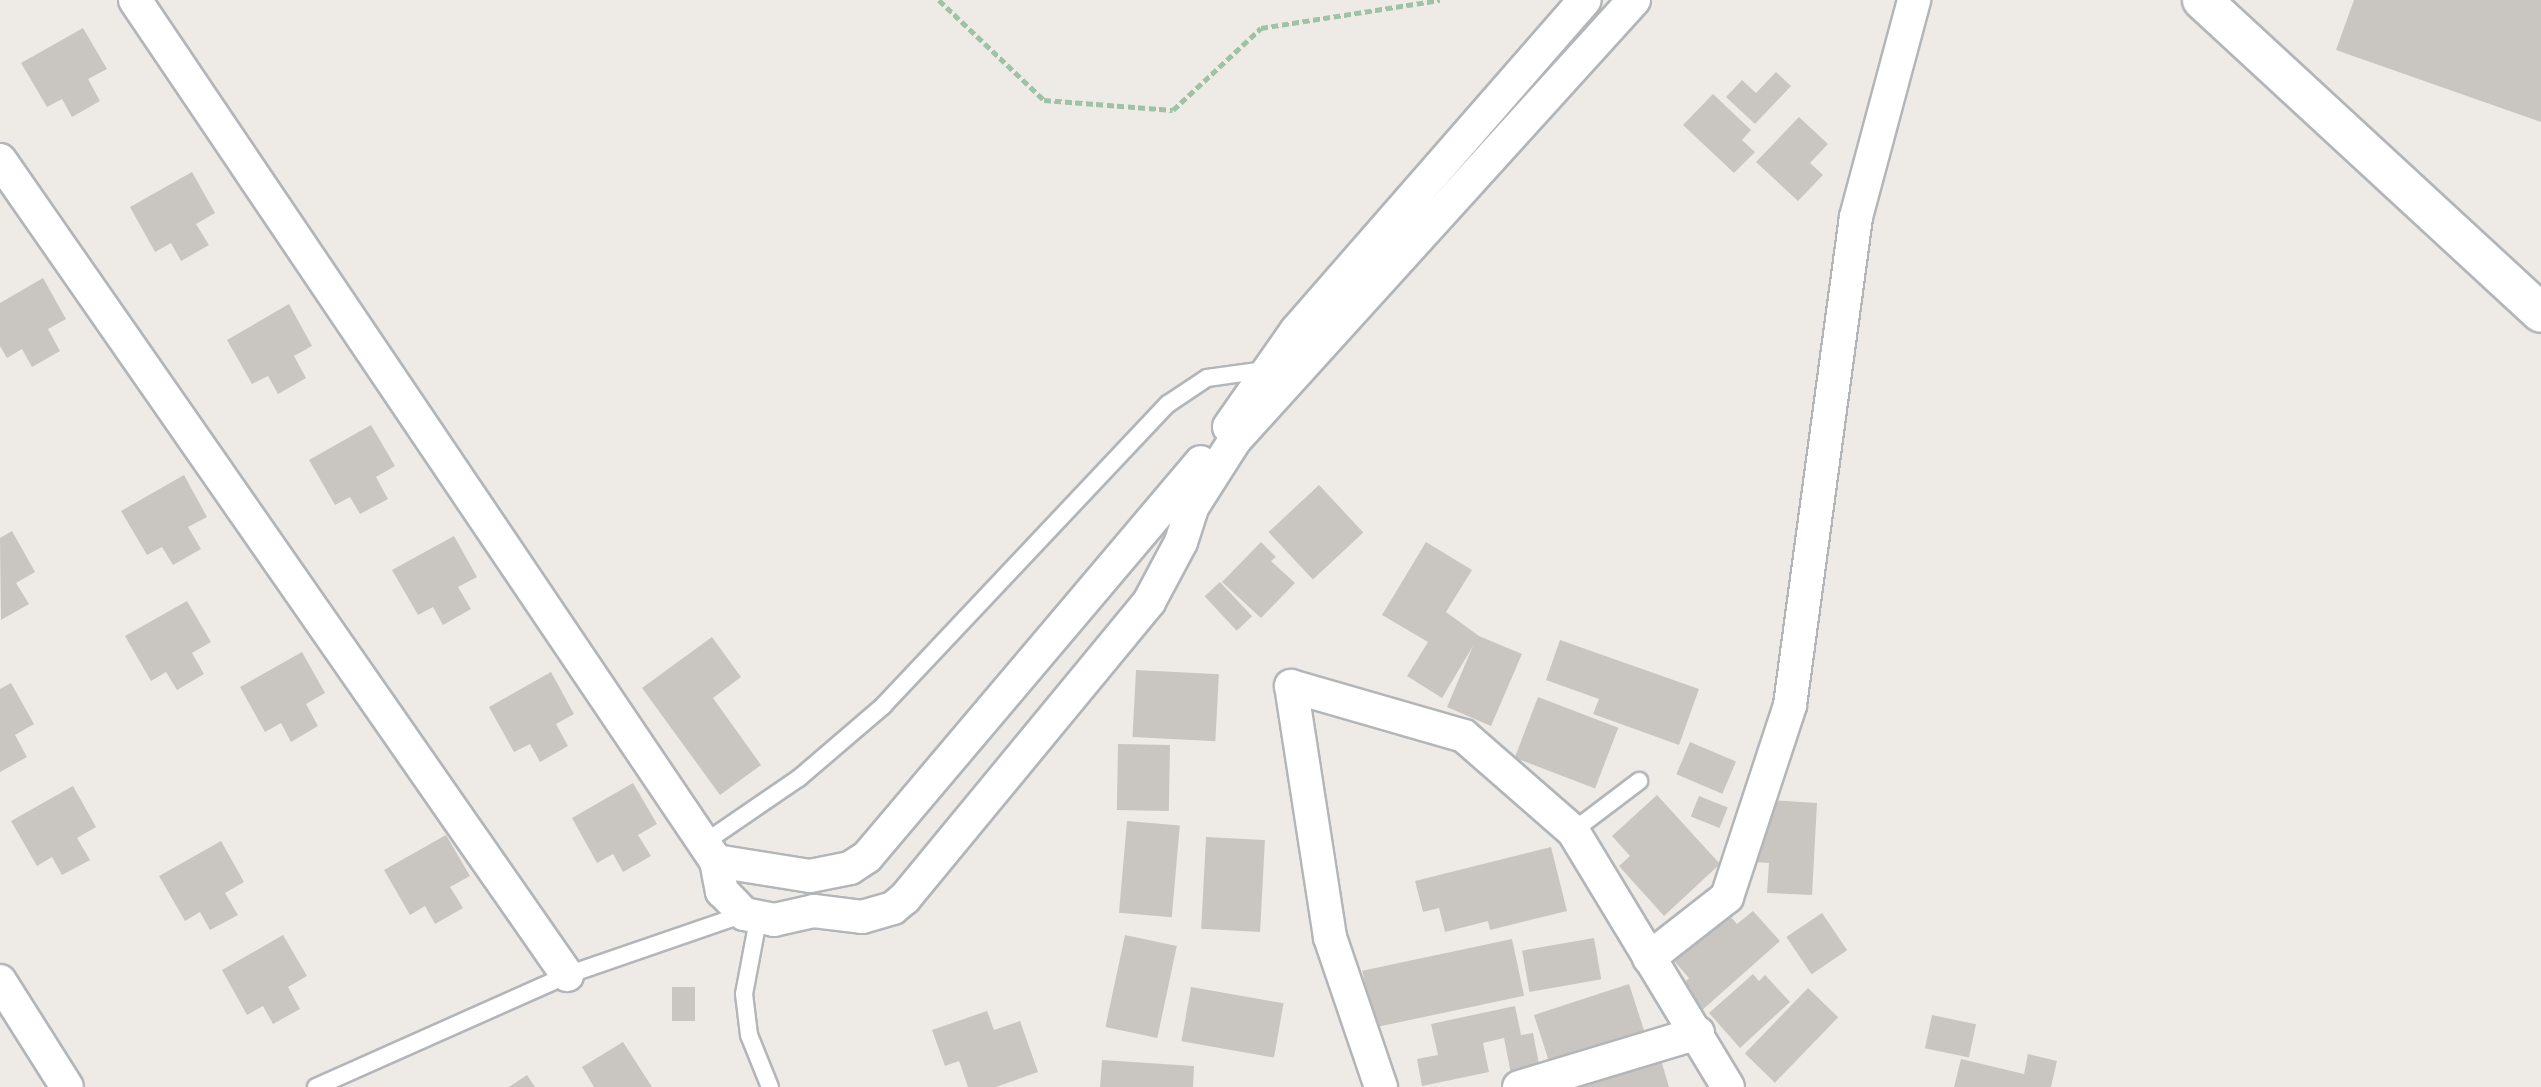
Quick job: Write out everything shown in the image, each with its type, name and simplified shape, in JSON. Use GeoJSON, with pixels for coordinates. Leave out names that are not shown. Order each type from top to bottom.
{"type":"FeatureCollection","features":[{"type":"Feature","properties":{"kind":"main road"},"geometry":{"type":"LineString","coordinates":[[2202,0],[2541,313]]}},
{"type":"Feature","properties":{"kind":"street"},"geometry":{"type":"LineString","coordinates":[[135,0],[710,852],[722,891],[751,917],[814,911],[862,917],[893,908],[905,898],[1149,602],[1181,542],[1193,506],[1235,440],[1633,0]]}},
{"type":"Feature","properties":{"kind":"street"},"geometry":{"type":"LineString","coordinates":[[710,852],[810,876],[840,871],[867,857],[1209,452],[1265,370],[1585,0]]}},
{"type":"Feature","properties":{"kind":"street"},"geometry":{"type":"LineString","coordinates":[[1649,958],[1727,897],[1790,705],[1856,217],[1914,0]]}},
{"type":"Feature","properties":{"kind":"street"},"geometry":{"type":"LineString","coordinates":[[1546,44],[1571,71]]}},
{"type":"Feature","properties":{"kind":"street"},"geometry":{"type":"LineString","coordinates":[[0,160],[567,975]]}},
{"type":"Feature","properties":{"kind":"street"},"geometry":{"type":"LineString","coordinates":[[1381,1087],[1330,937],[1291,686],[1464,736],[1573,831],[1649,958],[1698,1033],[1728,1087]]}},
{"type":"Feature","properties":{"kind":"street"},"geometry":{"type":"LineString","coordinates":[[0,981],[67,1087]]}},
{"type":"Feature","properties":{"kind":"street"},"geometry":{"type":"LineString","coordinates":[[1519,1087],[1698,1033]]}},
{"type":"Feature","properties":{"kind":"lane"},"geometry":{"type":"LineString","coordinates":[[710,852],[884,706],[1168,404],[1207,378],[1265,370]]}},
{"type":"Feature","properties":{"kind":"lane"},"geometry":{"type":"LineString","coordinates":[[1573,831],[1639,781]]}},
{"type":"Feature","properties":{"kind":"lane"},"geometry":{"type":"LineString","coordinates":[[316,1087],[567,975],[751,917],[744,993],[749,1035],[770,1087]]}},
{"type":"Feature","properties":{"kind":"path"},"geometry":{"type":"LineString","coordinates":[[939,0],[1044,100],[1173,110],[1261,28],[1440,0]]}},
{"type":"Feature","properties":{"kind":"building"},"geometry":{"type":"Polygon","coordinates":[[[2354,0],[2541,0],[2541,122],[2336,50],[2354,0]]]}},
{"type":"Feature","properties":{"kind":"building"},"geometry":{"type":"Polygon","coordinates":[[[83,28],[107,69],[88,79],[100,101],[72,117],[62,99],[47,107],[21,63],[83,28]]]}},
{"type":"Feature","properties":{"kind":"building"},"geometry":{"type":"Polygon","coordinates":[[[1776,72],[1791,86],[1755,124],[1726,97],[1742,80],[1756,93],[1776,72]]]}},
{"type":"Feature","properties":{"kind":"building"},"geometry":{"type":"Polygon","coordinates":[[[1713,94],[1751,130],[1742,140],[1755,152],[1734,173],[1683,125],[1713,94]]]}},
{"type":"Feature","properties":{"kind":"building"},"geometry":{"type":"Polygon","coordinates":[[[1799,117],[1828,144],[1810,163],[1823,175],[1798,201],[1756,162],[1799,117]]]}},
{"type":"Feature","properties":{"kind":"building"},"geometry":{"type":"Polygon","coordinates":[[[192,172],[215,213],[196,224],[209,245],[181,261],[171,243],[155,252],[130,207],[192,172]]]}},
{"type":"Feature","properties":{"kind":"building"},"geometry":{"type":"Polygon","coordinates":[[[43,278],[66,319],[48,329],[60,351],[32,367],[22,349],[7,358],[0,346],[0,303],[43,278]]]}},
{"type":"Feature","properties":{"kind":"building"},"geometry":{"type":"Polygon","coordinates":[[[289,304],[312,346],[294,356],[306,378],[278,394],[268,376],[252,384],[227,340],[289,304]]]}},
{"type":"Feature","properties":{"kind":"building"},"geometry":{"type":"Polygon","coordinates":[[[371,425],[395,466],[376,477],[388,499],[360,514],[350,497],[335,505],[309,460],[371,425]]]}},
{"type":"Feature","properties":{"kind":"building"},"geometry":{"type":"Polygon","coordinates":[[[184,475],[207,517],[188,527],[201,549],[173,565],[162,547],[147,555],[121,511],[184,475]]]}},
{"type":"Feature","properties":{"kind":"building"},"geometry":{"type":"Polygon","coordinates":[[[1319,485],[1363,533],[1313,580],[1269,532],[1319,485]]]}},
{"type":"Feature","properties":{"kind":"building"},"geometry":{"type":"Polygon","coordinates":[[[12,531],[35,572],[16,583],[29,604],[1,620],[0,538],[12,531]]]}},
{"type":"Feature","properties":{"kind":"building"},"geometry":{"type":"Polygon","coordinates":[[[454,536],[477,577],[458,587],[471,609],[443,625],[433,607],[418,615],[392,570],[454,536]]]}},
{"type":"Feature","properties":{"kind":"building"},"geometry":{"type":"Polygon","coordinates":[[[1261,542],[1276,557],[1271,561],[1295,583],[1261,618],[1222,582],[1261,542]]]}},
{"type":"Feature","properties":{"kind":"building"},"geometry":{"type":"Polygon","coordinates":[[[1426,542],[1472,570],[1446,612],[1479,636],[1522,654],[1491,726],[1447,707],[1473,646],[1442,698],[1407,676],[1428,642],[1382,615],[1426,542]]]}},
{"type":"Feature","properties":{"kind":"building"},"geometry":{"type":"Polygon","coordinates":[[[1220,582],[1252,616],[1237,631],[1205,596],[1220,582]]]}},
{"type":"Feature","properties":{"kind":"building"},"geometry":{"type":"Polygon","coordinates":[[[187,601],[211,642],[192,653],[204,674],[177,690],[166,672],[151,681],[125,636],[187,601]]]}},
{"type":"Feature","properties":{"kind":"building"},"geometry":{"type":"Polygon","coordinates":[[[712,637],[741,677],[713,698],[761,765],[720,795],[642,688],[712,637]]]}},
{"type":"Feature","properties":{"kind":"building"},"geometry":{"type":"Polygon","coordinates":[[[1560,640],[1699,689],[1679,745],[1593,714],[1599,699],[1546,680],[1560,640]]]}},
{"type":"Feature","properties":{"kind":"building"},"geometry":{"type":"Polygon","coordinates":[[[302,652],[325,693],[306,704],[318,726],[291,742],[281,723],[265,732],[240,687],[302,652]]]}},
{"type":"Feature","properties":{"kind":"building"},"geometry":{"type":"Polygon","coordinates":[[[1136,670],[1219,674],[1215,741],[1132,737],[1136,670]]]}},
{"type":"Feature","properties":{"kind":"building"},"geometry":{"type":"Polygon","coordinates":[[[551,672],[574,714],[556,724],[568,746],[540,762],[530,744],[514,752],[489,707],[551,672]]]}},
{"type":"Feature","properties":{"kind":"building"},"geometry":{"type":"Polygon","coordinates":[[[11,683],[34,724],[15,735],[27,757],[0,772],[0,689],[11,683]]]}},
{"type":"Feature","properties":{"kind":"building"},"geometry":{"type":"Polygon","coordinates":[[[1538,697],[1618,728],[1595,789],[1515,758],[1538,697]]]}},
{"type":"Feature","properties":{"kind":"building"},"geometry":{"type":"Polygon","coordinates":[[[1690,742],[1736,762],[1722,794],[1676,774],[1690,742]]]}},
{"type":"Feature","properties":{"kind":"building"},"geometry":{"type":"Polygon","coordinates":[[[1118,744],[1170,745],[1169,811],[1117,810],[1118,744]]]}},
{"type":"Feature","properties":{"kind":"building"},"geometry":{"type":"Polygon","coordinates":[[[633,783],[657,824],[638,835],[651,856],[623,872],[613,854],[597,863],[572,818],[633,783]]]}},
{"type":"Feature","properties":{"kind":"building"},"geometry":{"type":"Polygon","coordinates":[[[73,786],[96,827],[77,838],[90,860],[62,875],[52,857],[37,866],[11,821],[73,786]]]}},
{"type":"Feature","properties":{"kind":"building"},"geometry":{"type":"Polygon","coordinates":[[[1657,795],[1720,864],[1664,916],[1619,866],[1630,856],[1612,836],[1657,795]]]}},
{"type":"Feature","properties":{"kind":"building"},"geometry":{"type":"Polygon","coordinates":[[[1699,796],[1728,808],[1720,828],[1691,816],[1699,796]]]}},
{"type":"Feature","properties":{"kind":"building"},"geometry":{"type":"Polygon","coordinates":[[[1752,799],[1817,803],[1812,895],[1767,893],[1769,863],[1749,862],[1752,799]]]}},
{"type":"Feature","properties":{"kind":"building"},"geometry":{"type":"Polygon","coordinates":[[[1127,821],[1180,826],[1172,917],[1119,913],[1127,821]]]}},
{"type":"Feature","properties":{"kind":"building"},"geometry":{"type":"Polygon","coordinates":[[[446,835],[470,876],[450,887],[463,908],[435,924],[425,906],[410,915],[384,870],[446,835]]]}},
{"type":"Feature","properties":{"kind":"building"},"geometry":{"type":"Polygon","coordinates":[[[1206,837],[1265,840],[1260,932],[1201,929],[1206,837]]]}},
{"type":"Feature","properties":{"kind":"building"},"geometry":{"type":"Polygon","coordinates":[[[221,841],[244,882],[225,893],[238,915],[210,930],[200,912],[185,921],[159,876],[221,841]]]}},
{"type":"Feature","properties":{"kind":"building"},"geometry":{"type":"Polygon","coordinates":[[[1551,847],[1567,911],[1490,930],[1488,921],[1445,932],[1439,908],[1423,912],[1415,881],[1551,847]]]}},
{"type":"Feature","properties":{"kind":"building"},"geometry":{"type":"Polygon","coordinates":[[[1720,905],[1737,924],[1753,911],[1780,941],[1700,1012],[1678,988],[1689,978],[1667,953],[1720,905]]]}},
{"type":"Feature","properties":{"kind":"building"},"geometry":{"type":"Polygon","coordinates":[[[1822,913],[1847,950],[1812,974],[1786,937],[1822,913]]]}},
{"type":"Feature","properties":{"kind":"building"},"geometry":{"type":"Polygon","coordinates":[[[283,935],[307,976],[288,987],[300,1009],[273,1024],[263,1006],[247,1015],[222,970],[283,935]]]}},
{"type":"Feature","properties":{"kind":"building"},"geometry":{"type":"Polygon","coordinates":[[[1125,935],[1177,946],[1157,1038],[1105,1027],[1125,935]]]}},
{"type":"Feature","properties":{"kind":"building"},"geometry":{"type":"Polygon","coordinates":[[[1594,938],[1601,979],[1529,992],[1522,951],[1594,938]]]}},
{"type":"Feature","properties":{"kind":"building"},"geometry":{"type":"Polygon","coordinates":[[[1512,939],[1524,996],[1374,1028],[1362,971],[1512,939]]]}},
{"type":"Feature","properties":{"kind":"building"},"geometry":{"type":"Polygon","coordinates":[[[1753,974],[1759,981],[1765,975],[1790,1002],[1740,1048],[1709,1013],[1753,974]]]}},
{"type":"Feature","properties":{"kind":"building"},"geometry":{"type":"Polygon","coordinates":[[[1629,984],[1646,1037],[1551,1068],[1534,1015],[1629,984]]]}},
{"type":"Feature","properties":{"kind":"building"},"geometry":{"type":"Polygon","coordinates":[[[672,987],[695,987],[695,1021],[672,1021],[672,987]]]}},
{"type":"Feature","properties":{"kind":"building"},"geometry":{"type":"Polygon","coordinates":[[[1191,987],[1284,1003],[1274,1057],[1181,1041],[1191,987]]]}},
{"type":"Feature","properties":{"kind":"building"},"geometry":{"type":"Polygon","coordinates":[[[1808,988],[1838,1017],[1775,1083],[1745,1053],[1808,988]]]}},
{"type":"Feature","properties":{"kind":"building"},"geometry":{"type":"Polygon","coordinates":[[[1515,1006],[1521,1035],[1533,1033],[1540,1069],[1511,1074],[1504,1038],[1483,1043],[1489,1072],[1422,1086],[1417,1059],[1438,1055],[1431,1024],[1515,1006]]]}},
{"type":"Feature","properties":{"kind":"building"},"geometry":{"type":"Polygon","coordinates":[[[987,1011],[994,1030],[1020,1021],[1038,1072],[996,1087],[968,1087],[959,1061],[945,1066],[932,1030],[987,1011]]]}},
{"type":"Feature","properties":{"kind":"building"},"geometry":{"type":"Polygon","coordinates":[[[1932,1015],[1976,1024],[1969,1058],[1925,1048],[1932,1015]]]}},
{"type":"Feature","properties":{"kind":"building"},"geometry":{"type":"Polygon","coordinates":[[[623,1042],[652,1087],[594,1087],[582,1067],[623,1042]]]}},
{"type":"Feature","properties":{"kind":"building"},"geometry":{"type":"Polygon","coordinates":[[[2028,1054],[2057,1061],[2051,1087],[1954,1087],[1961,1059],[2024,1074],[2028,1054]]]}},
{"type":"Feature","properties":{"kind":"building"},"geometry":{"type":"Polygon","coordinates":[[[1102,1060],[1194,1066],[1193,1087],[1100,1087],[1102,1060]]]}},
{"type":"Feature","properties":{"kind":"building"},"geometry":{"type":"Polygon","coordinates":[[[1661,1060],[1669,1087],[1566,1087],[1661,1060]]]}},
{"type":"Feature","properties":{"kind":"building"},"geometry":{"type":"Polygon","coordinates":[[[527,1075],[535,1087],[509,1087],[527,1075]]]}}]}
